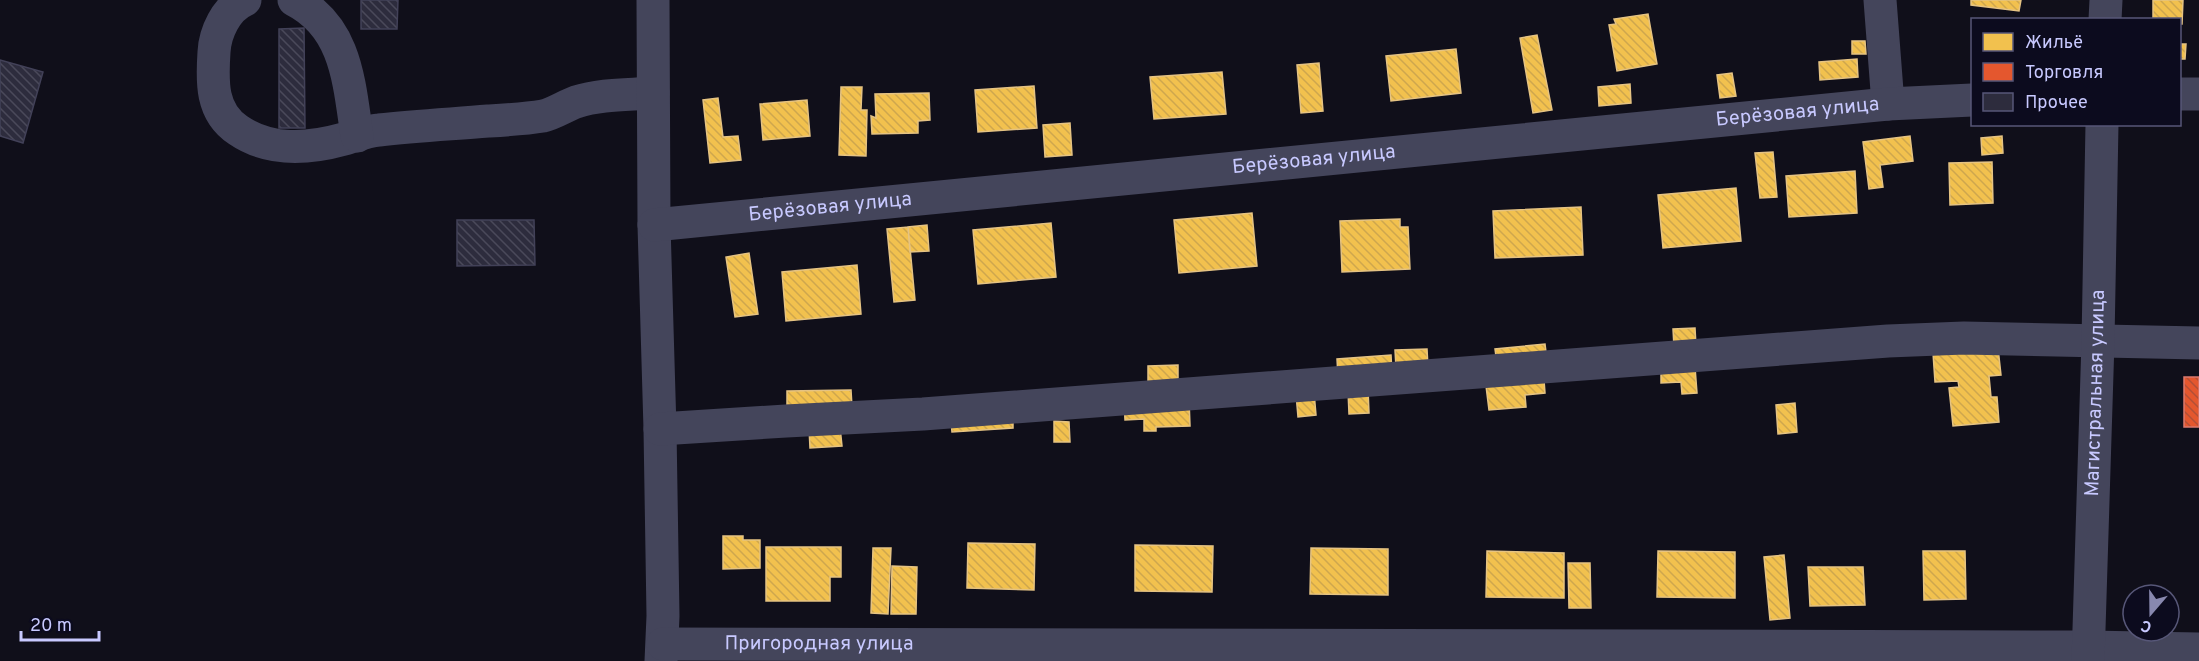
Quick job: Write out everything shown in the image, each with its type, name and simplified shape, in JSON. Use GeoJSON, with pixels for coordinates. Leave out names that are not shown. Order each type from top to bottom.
{"type":"FeatureCollection","features":[{"type":"Feature","properties":{"kind":"street"},"geometry":{"type":"LineString","coordinates":[[245,0],[239,2],[224,19],[214,45],[214,95],[222,115],[238,130],[260,141],[283,147],[306,147],[375,130],[543,116],[575,102],[654,93]]}},
{"type":"Feature","properties":{"kind":"street"},"geometry":{"type":"LineString","coordinates":[[294,0],[310,8],[324,21],[337,47],[348,74],[357,136]]}},
{"type":"Feature","properties":{"kind":"street"},"geometry":{"type":"LineString","coordinates":[[653,0],[654,225],[660,429],[662,652]]}},
{"type":"Feature","properties":{"kind":"street"},"geometry":{"type":"LineString","coordinates":[[1880,0],[1888,104]]}},
{"type":"Feature","properties":{"kind":"street"},"geometry":{"type":"LineString","coordinates":[[2105,18],[2106,0]]}},
{"type":"Feature","properties":{"kind":"street"},"geometry":{"type":"LineString","coordinates":[[2181,94],[2199,94]]}},
{"type":"Feature","properties":{"kind":"street","name":"Берёзовая улица"},"geometry":{"type":"LineString","coordinates":[[654,225],[1888,104],[1971,100]]}},
{"type":"Feature","properties":{"kind":"street","name":"Магистральная улица"},"geometry":{"type":"LineString","coordinates":[[2088,654],[2102,126]]}},
{"type":"Feature","properties":{"kind":"street"},"geometry":{"type":"LineString","coordinates":[[660,429],[923,414],[1888,341],[1964,338],[2199,343]]}},
{"type":"Feature","properties":{"kind":"street","name":"Пригородная улица"},"geometry":{"type":"LineString","coordinates":[[662,652],[2088,654],[2199,649]]}},
{"type":"Feature","properties":{"kind":"building: Жильё"},"geometry":{"type":"Polygon","coordinates":[[[1971,0],[2021,0],[2019,11],[1971,5],[1971,0]]]}},
{"type":"Feature","properties":{"kind":"building: Жильё"},"geometry":{"type":"Polygon","coordinates":[[[2153,0],[2183,0],[2182,24],[2181,18],[2153,18],[2153,0]]]}},
{"type":"Feature","properties":{"kind":"building: Жильё"},"geometry":{"type":"Polygon","coordinates":[[[1648,14],[1657,64],[1617,71],[1609,25],[1616,24],[1614,19],[1648,14]]]}},
{"type":"Feature","properties":{"kind":"building: Жильё"},"geometry":{"type":"Polygon","coordinates":[[[1537,35],[1552,110],[1533,113],[1520,38],[1537,35]]]}},
{"type":"Feature","properties":{"kind":"building: Жильё"},"geometry":{"type":"Polygon","coordinates":[[[1852,41],[1865,41],[1866,54],[1852,54],[1852,41]]]}},
{"type":"Feature","properties":{"kind":"building: Жильё"},"geometry":{"type":"Polygon","coordinates":[[[2181,44],[2186,44],[2185,59],[2181,59],[2181,44]]]}},
{"type":"Feature","properties":{"kind":"building: Жильё"},"geometry":{"type":"Polygon","coordinates":[[[1456,49],[1461,93],[1391,101],[1386,56],[1456,49]]]}},
{"type":"Feature","properties":{"kind":"building: Жильё"},"geometry":{"type":"Polygon","coordinates":[[[1857,59],[1858,77],[1820,80],[1819,62],[1857,59]]]}},
{"type":"Feature","properties":{"kind":"building: Жильё"},"geometry":{"type":"Polygon","coordinates":[[[1319,63],[1323,111],[1301,113],[1297,65],[1319,63]]]}},
{"type":"Feature","properties":{"kind":"building: Жильё"},"geometry":{"type":"Polygon","coordinates":[[[1222,72],[1226,114],[1154,119],[1150,77],[1222,72]]]}},
{"type":"Feature","properties":{"kind":"building: Жильё"},"geometry":{"type":"Polygon","coordinates":[[[1732,73],[1736,96],[1720,98],[1717,75],[1732,73]]]}},
{"type":"Feature","properties":{"kind":"building: Жильё"},"geometry":{"type":"Polygon","coordinates":[[[1630,84],[1631,103],[1599,106],[1598,87],[1630,84]]]}},
{"type":"Feature","properties":{"kind":"building: Жильё"},"geometry":{"type":"Polygon","coordinates":[[[1034,86],[1037,128],[978,132],[975,90],[1034,86]]]}},
{"type":"Feature","properties":{"kind":"building: Жильё"},"geometry":{"type":"Polygon","coordinates":[[[841,87],[862,87],[861,110],[867,110],[866,156],[839,155],[841,87]]]}},
{"type":"Feature","properties":{"kind":"building: Жильё"},"geometry":{"type":"Polygon","coordinates":[[[929,93],[930,120],[918,121],[918,133],[872,134],[871,116],[876,118],[875,94],[929,93]]]}},
{"type":"Feature","properties":{"kind":"building: Жильё"},"geometry":{"type":"Polygon","coordinates":[[[718,98],[723,137],[738,136],[741,160],[710,163],[703,100],[718,98]]]}},
{"type":"Feature","properties":{"kind":"building: Жильё"},"geometry":{"type":"Polygon","coordinates":[[[807,100],[810,136],[763,140],[760,104],[807,100]]]}},
{"type":"Feature","properties":{"kind":"building: Жильё"},"geometry":{"type":"Polygon","coordinates":[[[1070,123],[1072,155],[1045,157],[1043,125],[1070,123]]]}},
{"type":"Feature","properties":{"kind":"building: Жильё"},"geometry":{"type":"Polygon","coordinates":[[[1910,136],[1913,161],[1880,165],[1883,187],[1869,189],[1863,142],[1910,136]]]}},
{"type":"Feature","properties":{"kind":"building: Жильё"},"geometry":{"type":"Polygon","coordinates":[[[2002,136],[2003,153],[1982,155],[1981,138],[2002,136]]]}},
{"type":"Feature","properties":{"kind":"building: Жильё"},"geometry":{"type":"Polygon","coordinates":[[[1773,152],[1777,197],[1760,198],[1755,153],[1773,152]]]}},
{"type":"Feature","properties":{"kind":"building: Жильё"},"geometry":{"type":"Polygon","coordinates":[[[1992,162],[1993,203],[1950,205],[1949,163],[1992,162]]]}},
{"type":"Feature","properties":{"kind":"building: Жильё"},"geometry":{"type":"Polygon","coordinates":[[[1855,171],[1857,213],[1789,217],[1786,176],[1855,171]]]}},
{"type":"Feature","properties":{"kind":"building: Жильё"},"geometry":{"type":"Polygon","coordinates":[[[1736,188],[1741,241],[1663,248],[1658,195],[1736,188]]]}},
{"type":"Feature","properties":{"kind":"building: Жильё"},"geometry":{"type":"Polygon","coordinates":[[[1581,207],[1583,255],[1495,258],[1493,211],[1581,207]]]}},
{"type":"Feature","properties":{"kind":"building: Жильё"},"geometry":{"type":"Polygon","coordinates":[[[1252,213],[1257,266],[1179,273],[1174,220],[1252,213]]]}},
{"type":"Feature","properties":{"kind":"building: Жильё"},"geometry":{"type":"Polygon","coordinates":[[[1400,219],[1400,227],[1408,227],[1410,269],[1342,272],[1340,221],[1400,219]]]}},
{"type":"Feature","properties":{"kind":"building: Жильё"},"geometry":{"type":"Polygon","coordinates":[[[1051,223],[1056,277],[978,284],[973,230],[1051,223]]]}},
{"type":"Feature","properties":{"kind":"building: Жильё"},"geometry":{"type":"Polygon","coordinates":[[[927,225],[929,251],[910,252],[908,227],[927,225]]]}},
{"type":"Feature","properties":{"kind":"building: Жильё"},"geometry":{"type":"Polygon","coordinates":[[[908,227],[915,300],[894,302],[887,229],[908,227]]]}},
{"type":"Feature","properties":{"kind":"building: Жильё"},"geometry":{"type":"Polygon","coordinates":[[[749,253],[758,314],[735,317],[726,257],[749,253]]]}},
{"type":"Feature","properties":{"kind":"building: Жильё"},"geometry":{"type":"Polygon","coordinates":[[[857,265],[861,314],[786,321],[782,272],[857,265]]]}},
{"type":"Feature","properties":{"kind":"building: Жильё"},"geometry":{"type":"Polygon","coordinates":[[[1695,328],[1696,346],[1674,347],[1673,329],[1695,328]]]}},
{"type":"Feature","properties":{"kind":"building: Жильё"},"geometry":{"type":"Polygon","coordinates":[[[1545,344],[1547,360],[1497,364],[1495,349],[1545,344]]]}},
{"type":"Feature","properties":{"kind":"building: Жильё"},"geometry":{"type":"Polygon","coordinates":[[[1998,348],[2001,375],[1989,376],[1991,397],[1997,397],[1999,422],[1953,426],[1949,388],[1959,387],[1958,381],[1935,382],[1933,353],[1998,348]]]}},
{"type":"Feature","properties":{"kind":"building: Жильё"},"geometry":{"type":"Polygon","coordinates":[[[1427,349],[1428,367],[1396,368],[1395,350],[1427,349]]]}},
{"type":"Feature","properties":{"kind":"building: Жильё"},"geometry":{"type":"Polygon","coordinates":[[[1391,355],[1392,373],[1338,377],[1337,359],[1391,355]]]}},
{"type":"Feature","properties":{"kind":"building: Жильё"},"geometry":{"type":"Polygon","coordinates":[[[1178,365],[1178,387],[1148,387],[1148,366],[1178,365]]]}},
{"type":"Feature","properties":{"kind":"building: Жильё"},"geometry":{"type":"Polygon","coordinates":[[[1695,367],[1697,393],[1682,394],[1681,382],[1661,383],[1661,369],[1695,367]]]}},
{"type":"Feature","properties":{"kind":"building: Жильё"},"geometry":{"type":"Polygon","coordinates":[[[1544,380],[1545,393],[1525,395],[1526,407],[1489,410],[1486,386],[1544,380]]]}},
{"type":"Feature","properties":{"kind":"building: Жильё"},"geometry":{"type":"Polygon","coordinates":[[[1368,389],[1369,413],[1349,414],[1348,391],[1368,389]]]}},
{"type":"Feature","properties":{"kind":"building: Жильё"},"geometry":{"type":"Polygon","coordinates":[[[851,390],[852,407],[787,408],[787,391],[851,390]]]}},
{"type":"Feature","properties":{"kind":"building: Жильё"},"geometry":{"type":"Polygon","coordinates":[[[1314,392],[1316,415],[1298,417],[1296,394],[1314,392]]]}},
{"type":"Feature","properties":{"kind":"building: Жильё"},"geometry":{"type":"Polygon","coordinates":[[[1189,399],[1190,426],[1156,427],[1156,431],[1144,431],[1144,419],[1125,420],[1124,402],[1189,399]]]}},
{"type":"Feature","properties":{"kind":"building: Жильё"},"geometry":{"type":"Polygon","coordinates":[[[1795,403],[1797,432],[1778,434],[1776,405],[1795,403]]]}},
{"type":"Feature","properties":{"kind":"building: Жильё"},"geometry":{"type":"Polygon","coordinates":[[[1013,417],[1013,428],[952,432],[951,421],[1013,417]]]}},
{"type":"Feature","properties":{"kind":"building: Жильё"},"geometry":{"type":"Polygon","coordinates":[[[1054,421],[1069,422],[1070,442],[1054,442],[1054,421]]]}},
{"type":"Feature","properties":{"kind":"building: Жильё"},"geometry":{"type":"Polygon","coordinates":[[[840,427],[842,446],[810,448],[809,428],[840,427]]]}},
{"type":"Feature","properties":{"kind":"building: Жильё"},"geometry":{"type":"Polygon","coordinates":[[[723,536],[743,536],[743,540],[760,540],[760,568],[723,569],[723,536]]]}},
{"type":"Feature","properties":{"kind":"building: Жильё"},"geometry":{"type":"Polygon","coordinates":[[[968,543],[1035,544],[1034,590],[967,588],[968,543]]]}},
{"type":"Feature","properties":{"kind":"building: Жильё"},"geometry":{"type":"Polygon","coordinates":[[[1135,545],[1213,546],[1212,592],[1135,591],[1135,545]]]}},
{"type":"Feature","properties":{"kind":"building: Жильё"},"geometry":{"type":"Polygon","coordinates":[[[766,547],[841,547],[841,577],[830,577],[830,601],[766,601],[766,547]]]}},
{"type":"Feature","properties":{"kind":"building: Жильё"},"geometry":{"type":"Polygon","coordinates":[[[873,548],[891,548],[888,614],[871,613],[873,548]]]}},
{"type":"Feature","properties":{"kind":"building: Жильё"},"geometry":{"type":"Polygon","coordinates":[[[1311,548],[1388,549],[1388,595],[1310,594],[1311,548]]]}},
{"type":"Feature","properties":{"kind":"building: Жильё"},"geometry":{"type":"Polygon","coordinates":[[[1487,551],[1564,553],[1564,598],[1486,597],[1487,551]]]}},
{"type":"Feature","properties":{"kind":"building: Жильё"},"geometry":{"type":"Polygon","coordinates":[[[1658,551],[1735,552],[1735,598],[1657,597],[1658,551]]]}},
{"type":"Feature","properties":{"kind":"building: Жильё"},"geometry":{"type":"Polygon","coordinates":[[[1923,551],[1965,551],[1966,599],[1924,600],[1923,551]]]}},
{"type":"Feature","properties":{"kind":"building: Жильё"},"geometry":{"type":"Polygon","coordinates":[[[1784,555],[1790,618],[1770,620],[1764,557],[1784,555]]]}},
{"type":"Feature","properties":{"kind":"building: Жильё"},"geometry":{"type":"Polygon","coordinates":[[[1568,563],[1590,563],[1591,608],[1569,608],[1568,563]]]}},
{"type":"Feature","properties":{"kind":"building: Жильё"},"geometry":{"type":"Polygon","coordinates":[[[892,566],[917,567],[916,614],[891,614],[892,566]]]}},
{"type":"Feature","properties":{"kind":"building: Жильё"},"geometry":{"type":"Polygon","coordinates":[[[1808,567],[1863,567],[1865,605],[1810,606],[1808,567]]]}},
{"type":"Feature","properties":{"kind":"building: Торговля"},"geometry":{"type":"Polygon","coordinates":[[[2184,377],[2199,377],[2199,427],[2184,427],[2184,377]]]}},
{"type":"Feature","properties":{"kind":"building: Прочее"},"geometry":{"type":"Polygon","coordinates":[[[361,0],[398,0],[397,29],[361,29],[361,0]]]}},
{"type":"Feature","properties":{"kind":"building: Прочее"},"geometry":{"type":"Polygon","coordinates":[[[304,28],[305,128],[279,128],[279,29],[304,28]]]}},
{"type":"Feature","properties":{"kind":"building: Прочее"},"geometry":{"type":"Polygon","coordinates":[[[0,60],[43,72],[23,143],[0,136],[0,60]]]}},
{"type":"Feature","properties":{"kind":"building: Прочее"},"geometry":{"type":"Polygon","coordinates":[[[457,220],[534,220],[535,265],[457,266],[457,220]]]}}]}
